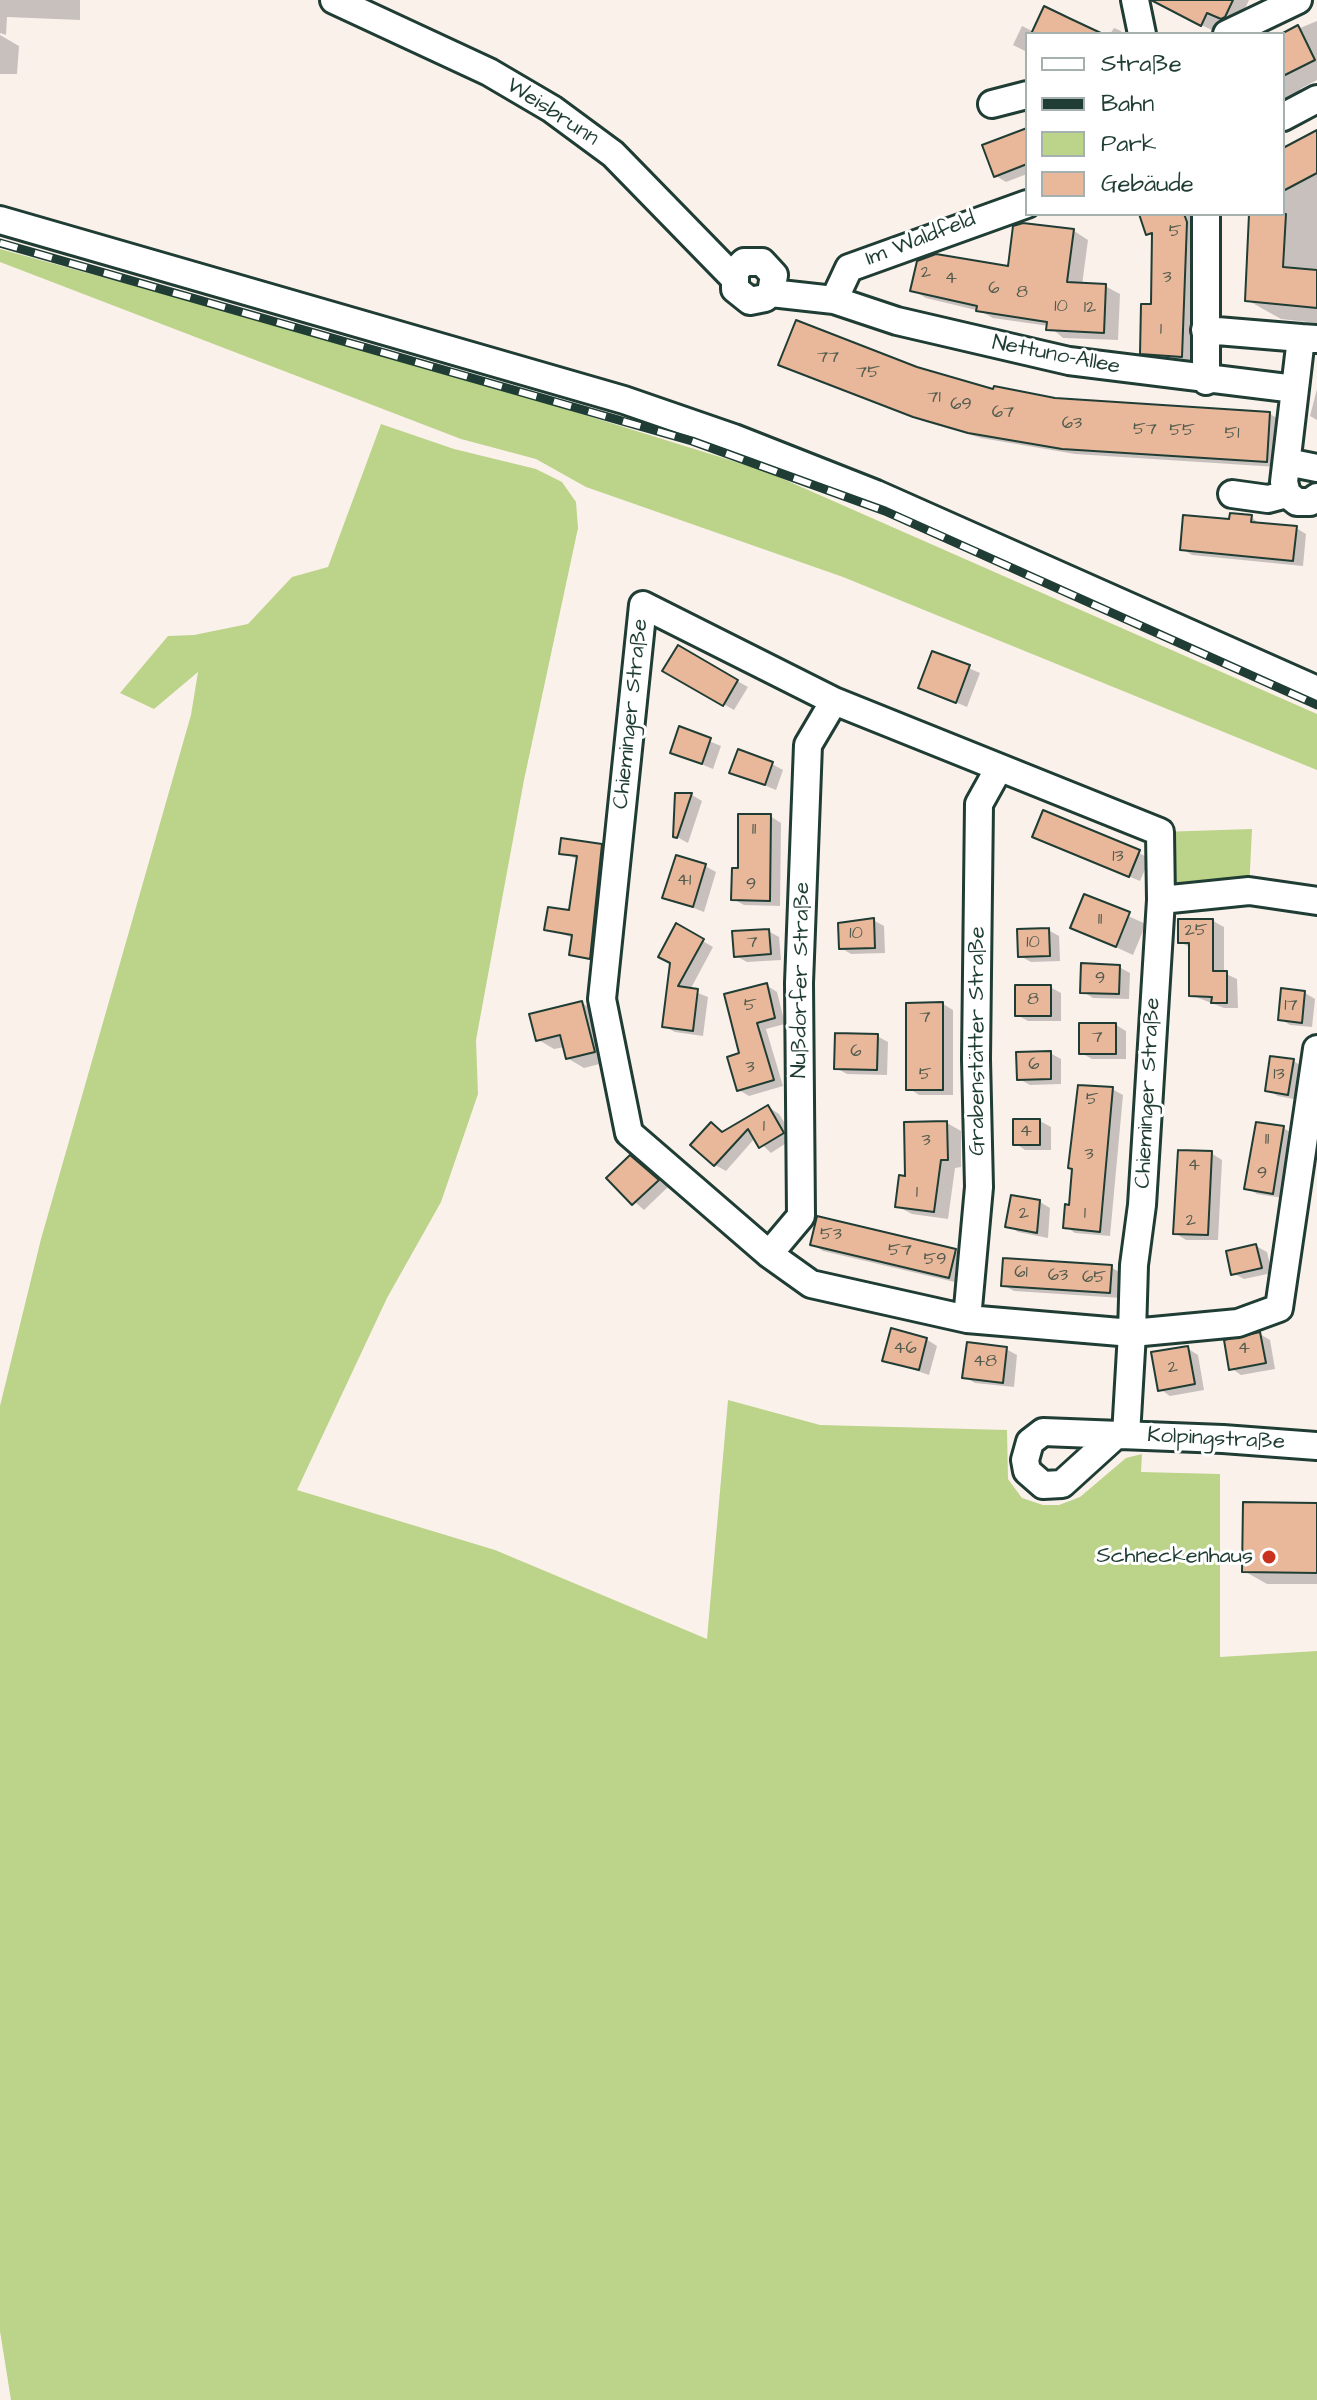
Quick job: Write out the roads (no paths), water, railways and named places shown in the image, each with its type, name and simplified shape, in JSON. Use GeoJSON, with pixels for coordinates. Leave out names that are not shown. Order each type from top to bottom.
{"type":"FeatureCollection","features":[{"type":"Feature","properties":{"kind":"street","name":"Weisbrunn"},"geometry":{"type":"LineString","coordinates":[[334,0],[489,72],[552,109],[613,154],[733,277]]}},
{"type":"Feature","properties":{"kind":"street"},"geometry":{"type":"LineString","coordinates":[[1135,0],[1142,32]]}},
{"type":"Feature","properties":{"kind":"street"},"geometry":{"type":"LineString","coordinates":[[1231,32],[1298,0]]}},
{"type":"Feature","properties":{"kind":"street"},"geometry":{"type":"LineString","coordinates":[[992,104],[1025,96]]}},
{"type":"Feature","properties":{"kind":"street"},"geometry":{"type":"LineString","coordinates":[[1285,116],[1317,99]]}},
{"type":"Feature","properties":{"kind":"street","name":"Im Waldfeld"},"geometry":{"type":"LineString","coordinates":[[834,300],[849,268],[1025,205]]}},
{"type":"Feature","properties":{"kind":"street"},"geometry":{"type":"LineString","coordinates":[[1206,216],[1206,381]]}},
{"type":"Feature","properties":{"kind":"street"},"geometry":{"type":"LineString","coordinates":[[0,220],[624,400],[720,433],[876,494],[1317,690]]}},
{"type":"Feature","properties":{"kind":"street","name":"Nettuno-Allee"},"geometry":{"type":"LineString","coordinates":[[733,277],[744,262],[762,262],[774,275],[771,293],[834,300],[897,321],[1069,361],[1206,381],[1295,389]]}},
{"type":"Feature","properties":{"kind":"street"},"geometry":{"type":"LineString","coordinates":[[1205,330],[1309,339],[1295,389],[1287,462],[1287,494]]}},
{"type":"Feature","properties":{"kind":"street"},"geometry":{"type":"LineString","coordinates":[[1287,462],[1317,468]]}},
{"type":"Feature","properties":{"kind":"street"},"geometry":{"type":"LineString","coordinates":[[1232,494],[1268,499],[1287,494],[1303,503],[1317,497]]}},
{"type":"Feature","properties":{"kind":"street","name":"Chieminger Straße"},"geometry":{"type":"LineString","coordinates":[[1121,1435],[1132,1333],[1161,900],[1160,832],[834,701],[643,605],[602,999],[629,1133],[769,1254],[811,1284],[967,1319],[1132,1333]]}},
{"type":"Feature","properties":{"kind":"street","name":"Nußdorfer Straße"},"geometry":{"type":"LineString","coordinates":[[769,1254],[801,1216],[799,983],[808,745],[834,701]]}},
{"type":"Feature","properties":{"kind":"street","name":"Grabenstätter Straße"},"geometry":{"type":"LineString","coordinates":[[967,1319],[979,1187],[976,1059],[979,804],[999,768]]}},
{"type":"Feature","properties":{"kind":"street"},"geometry":{"type":"LineString","coordinates":[[1161,900],[1249,891],[1317,901]]}},
{"type":"Feature","properties":{"kind":"street"},"geometry":{"type":"LineString","coordinates":[[1132,1333],[1238,1323],[1279,1308],[1317,1049]]}},
{"type":"Feature","properties":{"kind":"street","name":"Kolpingstraße"},"geometry":{"type":"LineString","coordinates":[[1121,1435],[1317,1446]]}},
{"type":"Feature","properties":{"kind":"railway"},"geometry":{"type":"LineString","coordinates":[[0,243],[692,441],[885,511],[1317,705]]}},
{"type":"Feature","properties":{"kind":"place","name":"Schneckenhaus"},"geometry":{"type":"Point","coordinates":[1269,1557]}}]}
